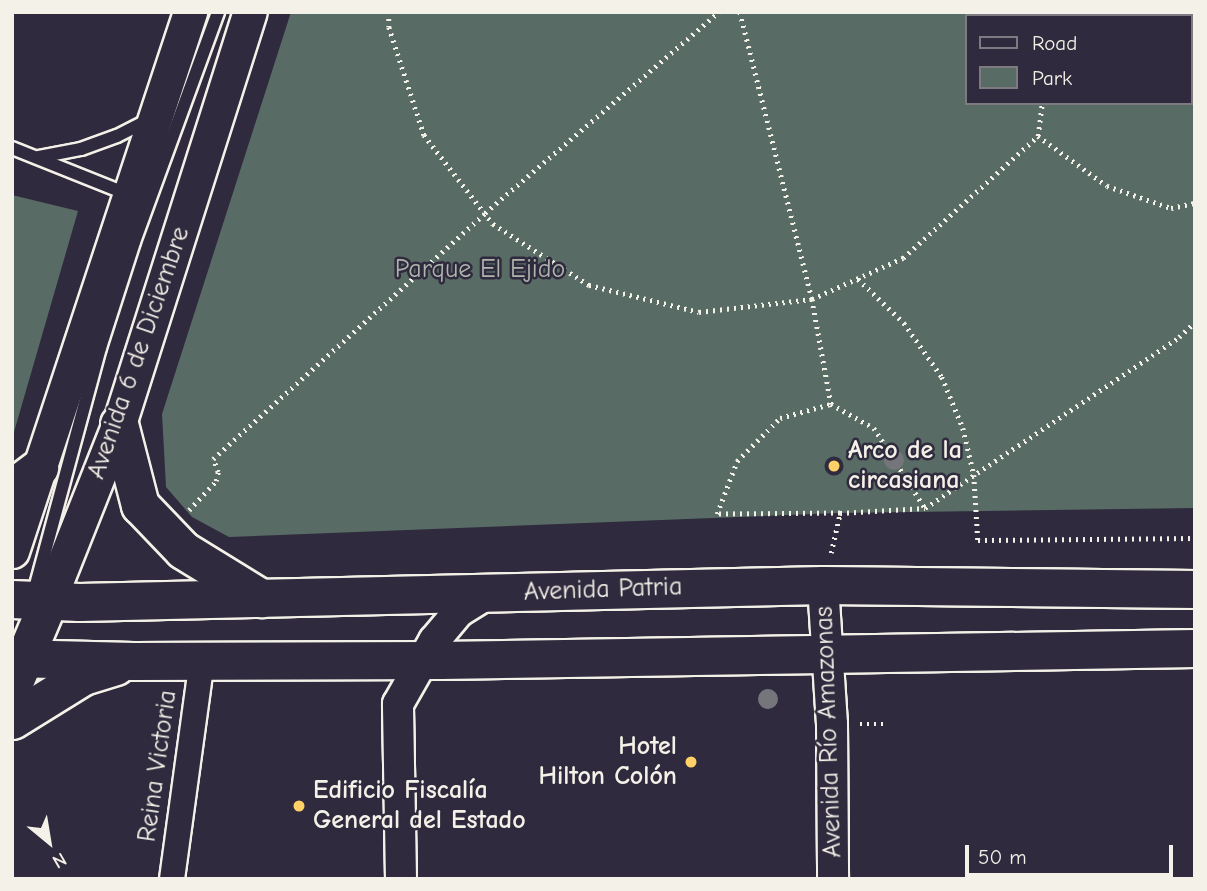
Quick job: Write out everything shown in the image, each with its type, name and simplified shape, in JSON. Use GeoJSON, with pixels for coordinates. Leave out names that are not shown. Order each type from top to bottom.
{"type":"FeatureCollection","features":[{"type":"Feature","properties":{"kind":"main road"},"geometry":{"type":"LineString","coordinates":[[12,551],[26,478],[131,195],[190,12]]}},
{"type":"Feature","properties":{"kind":"main road","name":"Avenida 6 de Diciembre"},"geometry":{"type":"LineString","coordinates":[[23,633],[116,411],[250,12]]}},
{"type":"Feature","properties":{"kind":"main road"},"geometry":{"type":"LineString","coordinates":[[116,411],[140,505],[183,550],[261,598]]}},
{"type":"Feature","properties":{"kind":"main road","name":"Avenida Patria"},"geometry":{"type":"LineString","coordinates":[[23,633],[261,598],[823,585],[1195,589]]}},
{"type":"Feature","properties":{"kind":"main road"},"geometry":{"type":"LineString","coordinates":[[23,633],[134,661],[422,660],[1195,649]]}},
{"type":"Feature","properties":{"kind":"main road"},"geometry":{"type":"LineString","coordinates":[[12,720],[83,676],[134,661]]}},
{"type":"Feature","properties":{"kind":"street","name":"Avenida Río Amazonas"},"geometry":{"type":"LineString","coordinates":[[823,585],[828,655],[833,879]]}},
{"type":"Feature","properties":{"kind":"street"},"geometry":{"type":"LineString","coordinates":[[401,879],[398,704],[422,660],[458,612],[488,593]]}},
{"type":"Feature","properties":{"kind":"street","name":"Reina Victoria"},"geometry":{"type":"LineString","coordinates":[[172,879],[202,661]]}},
{"type":"Feature","properties":{"kind":"lane"},"geometry":{"type":"LineString","coordinates":[[23,633],[100,348],[134,242],[218,12]]}},
{"type":"Feature","properties":{"kind":"lane"},"geometry":{"type":"LineString","coordinates":[[38,158],[81,149],[117,136],[156,116]]}},
{"type":"Feature","properties":{"kind":"lane"},"geometry":{"type":"LineString","coordinates":[[12,148],[131,195]]}},
{"type":"Feature","properties":{"kind":"lane"},"geometry":{"type":"LineString","coordinates":[[116,411],[185,169]]}},
{"type":"Feature","properties":{"kind":"lane"},"geometry":{"type":"LineString","coordinates":[[23,633],[76,488]]}},
{"type":"Feature","properties":{"kind":"path"},"geometry":{"type":"LineString","coordinates":[[389,12],[389,27],[424,135],[493,224],[589,285],[699,312],[812,299],[902,258],[1038,136],[1042,105]]}},
{"type":"Feature","properties":{"kind":"path"},"geometry":{"type":"LineString","coordinates":[[167,533],[216,481],[218,472],[213,459],[485,213],[719,12]]}},
{"type":"Feature","properties":{"kind":"path"},"geometry":{"type":"LineString","coordinates":[[740,12],[812,299],[831,404]]}},
{"type":"Feature","properties":{"kind":"path"},"geometry":{"type":"LineString","coordinates":[[1038,136],[1107,186],[1171,208],[1195,203]]}},
{"type":"Feature","properties":{"kind":"path"},"geometry":{"type":"LineString","coordinates":[[858,279],[904,323],[942,377],[963,428],[974,475],[978,540],[1195,538]]}},
{"type":"Feature","properties":{"kind":"path"},"geometry":{"type":"LineString","coordinates":[[925,508],[874,428],[831,404],[780,418],[737,461],[717,514],[840,513],[925,508],[1179,337],[1195,322]]}},
{"type":"Feature","properties":{"kind":"path"},"geometry":{"type":"LineString","coordinates":[[823,585],[840,513]]}},
{"type":"Feature","properties":{"kind":"green space","name":"Parque El Ejido"},"geometry":{"type":"Polygon","coordinates":[[[291,12],[1195,12],[1195,508],[840,513],[229,537],[192,517],[166,487],[162,414],[291,12]]]}},
{"type":"Feature","properties":{"kind":"green space"},"geometry":{"type":"Polygon","coordinates":[[[12,195],[78,211],[12,439],[12,195]]]}},
{"type":"Feature","properties":{"kind":"place","name":"Arco de la circasiana"},"geometry":{"type":"Point","coordinates":[834,466]}},
{"type":"Feature","properties":{"kind":"place","name":"Hotel Hilton Colón"},"geometry":{"type":"Point","coordinates":[691,762]}},
{"type":"Feature","properties":{"kind":"place","name":"Edificio Fiscalía General del Estado"},"geometry":{"type":"Point","coordinates":[299,806]}}]}
